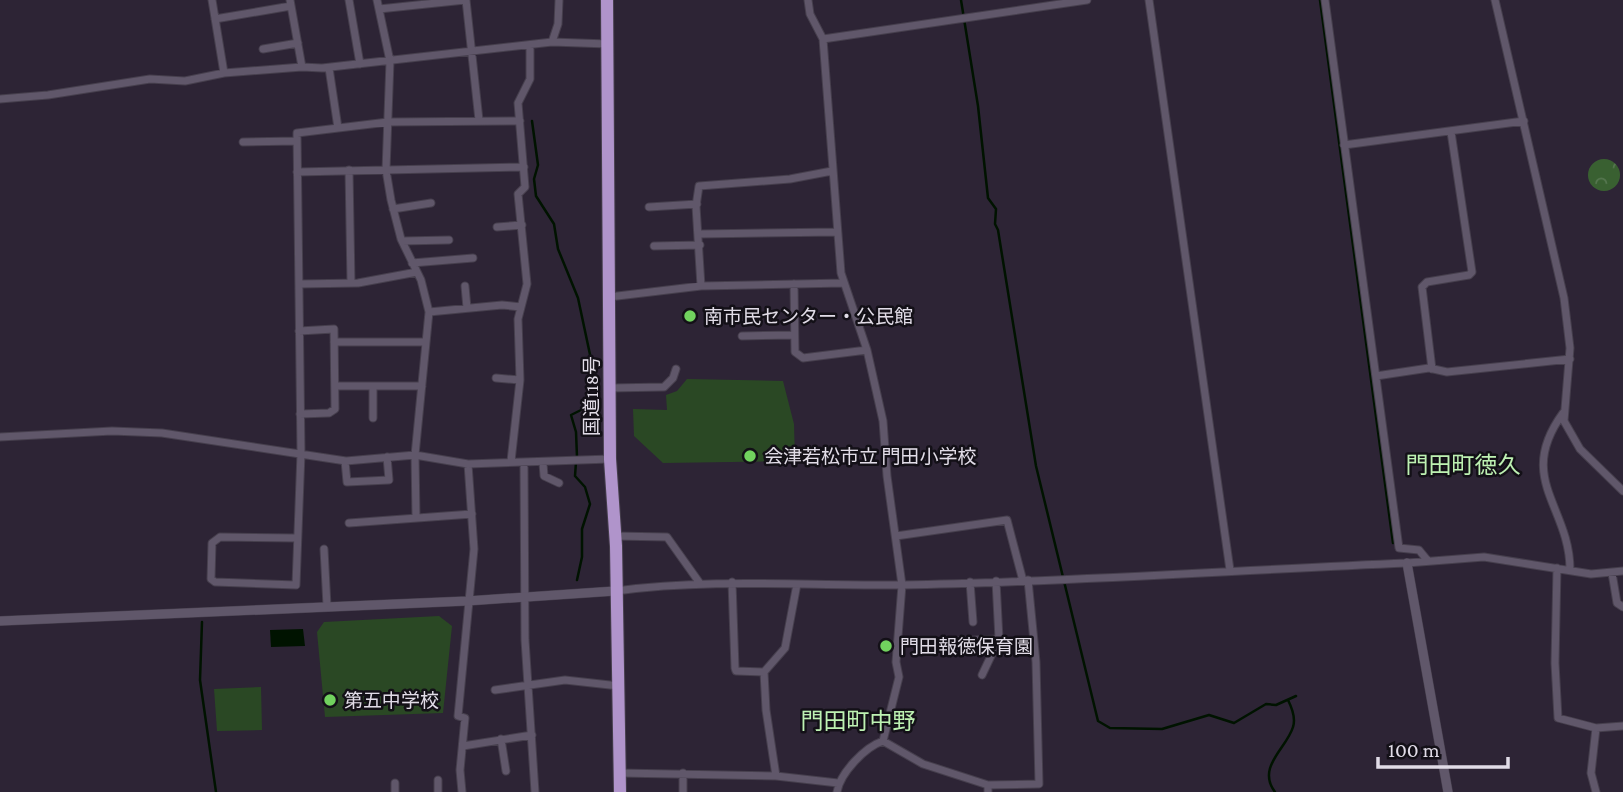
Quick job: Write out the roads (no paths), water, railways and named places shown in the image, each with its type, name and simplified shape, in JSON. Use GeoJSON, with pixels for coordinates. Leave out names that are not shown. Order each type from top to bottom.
{"type":"FeatureCollection","features":[{"type":"Feature","properties":{"kind":"highway","name":"国道118号"},"geometry":{"type":"LineString","coordinates":[[607,0],[610,459],[615,536],[620,792]]}},
{"type":"Feature","properties":{"kind":"street"},"geometry":{"type":"LineString","coordinates":[[212,0],[224,73]]}},
{"type":"Feature","properties":{"kind":"street"},"geometry":{"type":"LineString","coordinates":[[349,0],[360,64]]}},
{"type":"Feature","properties":{"kind":"street"},"geometry":{"type":"LineString","coordinates":[[377,0],[390,61],[386,170],[402,241],[417,272],[429,312],[415,454],[416,517]]}},
{"type":"Feature","properties":{"kind":"street"},"geometry":{"type":"LineString","coordinates":[[379,9],[466,0],[479,120]]}},
{"type":"Feature","properties":{"kind":"street"},"geometry":{"type":"LineString","coordinates":[[552,42],[558,24],[559,0]]}},
{"type":"Feature","properties":{"kind":"street"},"geometry":{"type":"LineString","coordinates":[[808,0],[810,15],[823,39],[843,283],[867,350],[883,421],[902,585],[896,662],[899,677],[883,741],[863,754],[838,783],[837,792]]}},
{"type":"Feature","properties":{"kind":"street"},"geometry":{"type":"LineString","coordinates":[[823,39],[1087,0]]}},
{"type":"Feature","properties":{"kind":"street"},"geometry":{"type":"LineString","coordinates":[[1149,0],[1230,570]]}},
{"type":"Feature","properties":{"kind":"street"},"geometry":{"type":"LineString","coordinates":[[1325,0],[1399,548],[1419,550],[1428,561]]}},
{"type":"Feature","properties":{"kind":"street"},"geometry":{"type":"LineString","coordinates":[[1495,0],[1564,298],[1570,359],[1563,413],[1547,443],[1543,475],[1567,545],[1570,570]]}},
{"type":"Feature","properties":{"kind":"street"},"geometry":{"type":"LineString","coordinates":[[215,19],[291,3],[302,67]]}},
{"type":"Feature","properties":{"kind":"street"},"geometry":{"type":"LineString","coordinates":[[0,99],[48,95],[150,79],[185,81],[224,73],[302,67],[329,68],[552,42],[608,44]]}},
{"type":"Feature","properties":{"kind":"street"},"geometry":{"type":"LineString","coordinates":[[262,49],[298,43]]}},
{"type":"Feature","properties":{"kind":"street"},"geometry":{"type":"LineString","coordinates":[[510,461],[520,380],[518,319],[527,284],[518,194],[525,187],[517,103],[530,79],[530,45]]}},
{"type":"Feature","properties":{"kind":"street"},"geometry":{"type":"LineString","coordinates":[[329,68],[338,128]]}},
{"type":"Feature","properties":{"kind":"street"},"geometry":{"type":"LineString","coordinates":[[296,538],[220,537],[212,543],[211,579],[215,582],[296,585],[301,453],[298,133],[388,122],[520,121]]}},
{"type":"Feature","properties":{"kind":"street"},"geometry":{"type":"LineString","coordinates":[[1344,145],[1524,121]]}},
{"type":"Feature","properties":{"kind":"street"},"geometry":{"type":"LineString","coordinates":[[1432,369],[1422,287],[1427,282],[1469,275],[1472,272],[1451,132]]}},
{"type":"Feature","properties":{"kind":"street"},"geometry":{"type":"LineString","coordinates":[[243,142],[297,141]]}},
{"type":"Feature","properties":{"kind":"street"},"geometry":{"type":"LineString","coordinates":[[297,172],[524,167]]}},
{"type":"Feature","properties":{"kind":"street"},"geometry":{"type":"LineString","coordinates":[[349,170],[351,283]]}},
{"type":"Feature","properties":{"kind":"street"},"geometry":{"type":"LineString","coordinates":[[701,286],[697,204],[699,186],[790,178],[832,171]]}},
{"type":"Feature","properties":{"kind":"street"},"geometry":{"type":"LineString","coordinates":[[393,209],[430,203]]}},
{"type":"Feature","properties":{"kind":"street"},"geometry":{"type":"LineString","coordinates":[[649,207],[697,204]]}},
{"type":"Feature","properties":{"kind":"street"},"geometry":{"type":"LineString","coordinates":[[497,227],[522,225]]}},
{"type":"Feature","properties":{"kind":"street"},"geometry":{"type":"LineString","coordinates":[[700,234],[837,232]]}},
{"type":"Feature","properties":{"kind":"street"},"geometry":{"type":"LineString","coordinates":[[402,241],[449,240]]}},
{"type":"Feature","properties":{"kind":"street"},"geometry":{"type":"LineString","coordinates":[[654,246],[700,245]]}},
{"type":"Feature","properties":{"kind":"street"},"geometry":{"type":"LineString","coordinates":[[412,263],[473,258]]}},
{"type":"Feature","properties":{"kind":"street"},"geometry":{"type":"LineString","coordinates":[[299,284],[351,283],[417,272]]}},
{"type":"Feature","properties":{"kind":"street"},"geometry":{"type":"LineString","coordinates":[[609,297],[701,286],[843,283]]}},
{"type":"Feature","properties":{"kind":"street"},"geometry":{"type":"LineString","coordinates":[[794,284],[794,352],[803,358],[867,350]]}},
{"type":"Feature","properties":{"kind":"street"},"geometry":{"type":"LineString","coordinates":[[465,286],[467,308]]}},
{"type":"Feature","properties":{"kind":"street"},"geometry":{"type":"LineString","coordinates":[[429,312],[502,305],[521,307]]}},
{"type":"Feature","properties":{"kind":"street"},"geometry":{"type":"LineString","coordinates":[[299,331],[334,329],[335,386],[334,412],[300,414]]}},
{"type":"Feature","properties":{"kind":"street"},"geometry":{"type":"LineString","coordinates":[[742,336],[794,335]]}},
{"type":"Feature","properties":{"kind":"street"},"geometry":{"type":"LineString","coordinates":[[334,342],[426,342]]}},
{"type":"Feature","properties":{"kind":"street"},"geometry":{"type":"LineString","coordinates":[[1376,376],[1432,369],[1447,372],[1570,359]]}},
{"type":"Feature","properties":{"kind":"street"},"geometry":{"type":"LineString","coordinates":[[610,387],[664,387],[673,378],[676,369]]}},
{"type":"Feature","properties":{"kind":"street"},"geometry":{"type":"LineString","coordinates":[[496,378],[520,380]]}},
{"type":"Feature","properties":{"kind":"street"},"geometry":{"type":"LineString","coordinates":[[335,386],[422,386]]}},
{"type":"Feature","properties":{"kind":"street"},"geometry":{"type":"LineString","coordinates":[[373,386],[373,418]]}},
{"type":"Feature","properties":{"kind":"street"},"geometry":{"type":"LineString","coordinates":[[1563,413],[1567,429],[1580,449],[1623,491]]}},
{"type":"Feature","properties":{"kind":"street"},"geometry":{"type":"LineString","coordinates":[[0,437],[112,431],[162,433],[345,461],[415,454],[468,464],[610,459]]}},
{"type":"Feature","properties":{"kind":"street"},"geometry":{"type":"LineString","coordinates":[[345,461],[347,482],[388,480],[387,457]]}},
{"type":"Feature","properties":{"kind":"street"},"geometry":{"type":"LineString","coordinates":[[543,463],[544,476],[559,483]]}},
{"type":"Feature","properties":{"kind":"street"},"geometry":{"type":"LineString","coordinates":[[462,792],[465,718],[457,716],[474,549],[468,464]]}},
{"type":"Feature","properties":{"kind":"street"},"geometry":{"type":"LineString","coordinates":[[524,464],[525,597],[535,792]]}},
{"type":"Feature","properties":{"kind":"street"},"geometry":{"type":"LineString","coordinates":[[349,523],[472,514]]}},
{"type":"Feature","properties":{"kind":"street"},"geometry":{"type":"LineString","coordinates":[[883,741],[923,764],[988,789],[1039,784],[1036,662],[1026,580],[1007,520],[896,536]]}},
{"type":"Feature","properties":{"kind":"street"},"geometry":{"type":"LineString","coordinates":[[615,536],[667,537],[699,582]]}},
{"type":"Feature","properties":{"kind":"street"},"geometry":{"type":"LineString","coordinates":[[324,549],[327,606]]}},
{"type":"Feature","properties":{"kind":"street"},"geometry":{"type":"LineString","coordinates":[[0,621],[467,601],[615,591],[699,582],[902,585],[1407,563],[1484,556],[1570,570],[1612,573],[1623,571]]}},
{"type":"Feature","properties":{"kind":"street"},"geometry":{"type":"LineString","coordinates":[[1407,563],[1448,792]]}},
{"type":"Feature","properties":{"kind":"street"},"geometry":{"type":"LineString","coordinates":[[1557,568],[1558,718],[1596,728],[1623,726]]}},
{"type":"Feature","properties":{"kind":"street"},"geometry":{"type":"LineString","coordinates":[[1612,573],[1618,603],[1623,607]]}},
{"type":"Feature","properties":{"kind":"street"},"geometry":{"type":"LineString","coordinates":[[982,675],[999,639],[996,581]]}},
{"type":"Feature","properties":{"kind":"street"},"geometry":{"type":"LineString","coordinates":[[732,582],[736,671],[764,672]]}},
{"type":"Feature","properties":{"kind":"street"},"geometry":{"type":"LineString","coordinates":[[970,582],[973,622]]}},
{"type":"Feature","properties":{"kind":"street"},"geometry":{"type":"LineString","coordinates":[[776,776],[766,710],[764,672],[785,648],[797,584]]}},
{"type":"Feature","properties":{"kind":"street"},"geometry":{"type":"LineString","coordinates":[[953,641],[999,639]]}},
{"type":"Feature","properties":{"kind":"street"},"geometry":{"type":"LineString","coordinates":[[495,690],[565,680],[619,686]]}},
{"type":"Feature","properties":{"kind":"street"},"geometry":{"type":"LineString","coordinates":[[1596,728],[1591,773],[1596,792]]}},
{"type":"Feature","properties":{"kind":"street"},"geometry":{"type":"LineString","coordinates":[[463,746],[532,734]]}},
{"type":"Feature","properties":{"kind":"street"},"geometry":{"type":"LineString","coordinates":[[501,739],[506,771]]}},
{"type":"Feature","properties":{"kind":"street"},"geometry":{"type":"LineString","coordinates":[[620,772],[776,776],[838,783]]}},
{"type":"Feature","properties":{"kind":"street"},"geometry":{"type":"LineString","coordinates":[[683,773],[683,792]]}},
{"type":"Feature","properties":{"kind":"street"},"geometry":{"type":"LineString","coordinates":[[438,780],[438,792]]}},
{"type":"Feature","properties":{"kind":"street"},"geometry":{"type":"LineString","coordinates":[[395,783],[395,792]]}},
{"type":"Feature","properties":{"kind":"waterway"},"geometry":{"type":"LineString","coordinates":[[961,0],[978,106],[988,198],[996,209],[995,224],[1036,466],[1098,721],[1110,728],[1162,729],[1209,715],[1234,723],[1266,704],[1276,705],[1296,696]]}},
{"type":"Feature","properties":{"kind":"waterway"},"geometry":{"type":"LineString","coordinates":[[1320,0],[1393,543]]}},
{"type":"Feature","properties":{"kind":"waterway"},"geometry":{"type":"LineString","coordinates":[[532,121],[538,165],[534,179],[536,196],[554,224],[558,249],[578,298],[592,364]]}},
{"type":"Feature","properties":{"kind":"waterway"},"geometry":{"type":"LineString","coordinates":[[577,457],[576,432],[571,415],[593,404],[594,394]]}},
{"type":"Feature","properties":{"kind":"waterway"},"geometry":{"type":"LineString","coordinates":[[576,462],[575,476],[585,487],[590,504],[582,529],[582,557],[577,580]]}},
{"type":"Feature","properties":{"kind":"waterway"},"geometry":{"type":"LineString","coordinates":[[202,622],[200,680],[216,792]]}},
{"type":"Feature","properties":{"kind":"waterway"},"geometry":{"type":"LineString","coordinates":[[1275,792],[1270,783],[1271,766],[1294,724],[1288,700]]}},
{"type":"Feature","properties":{"kind":"place","name":"南市民センター・公民館"},"geometry":{"type":"Point","coordinates":[690,316]}},
{"type":"Feature","properties":{"kind":"place","name":"会津若松市立 門田小学校"},"geometry":{"type":"Point","coordinates":[750,456]}},
{"type":"Feature","properties":{"kind":"place","name":"門田報徳保育園"},"geometry":{"type":"Point","coordinates":[886,646]}},
{"type":"Feature","properties":{"kind":"place","name":"第五中学校"},"geometry":{"type":"Point","coordinates":[330,700]}},
{"type":"Feature","properties":{"kind":"district","name":"門田町徳久"},"geometry":{"type":"Point","coordinates":[1463,465]}},
{"type":"Feature","properties":{"kind":"district","name":"門田町中野"},"geometry":{"type":"Point","coordinates":[858,721]}}]}
